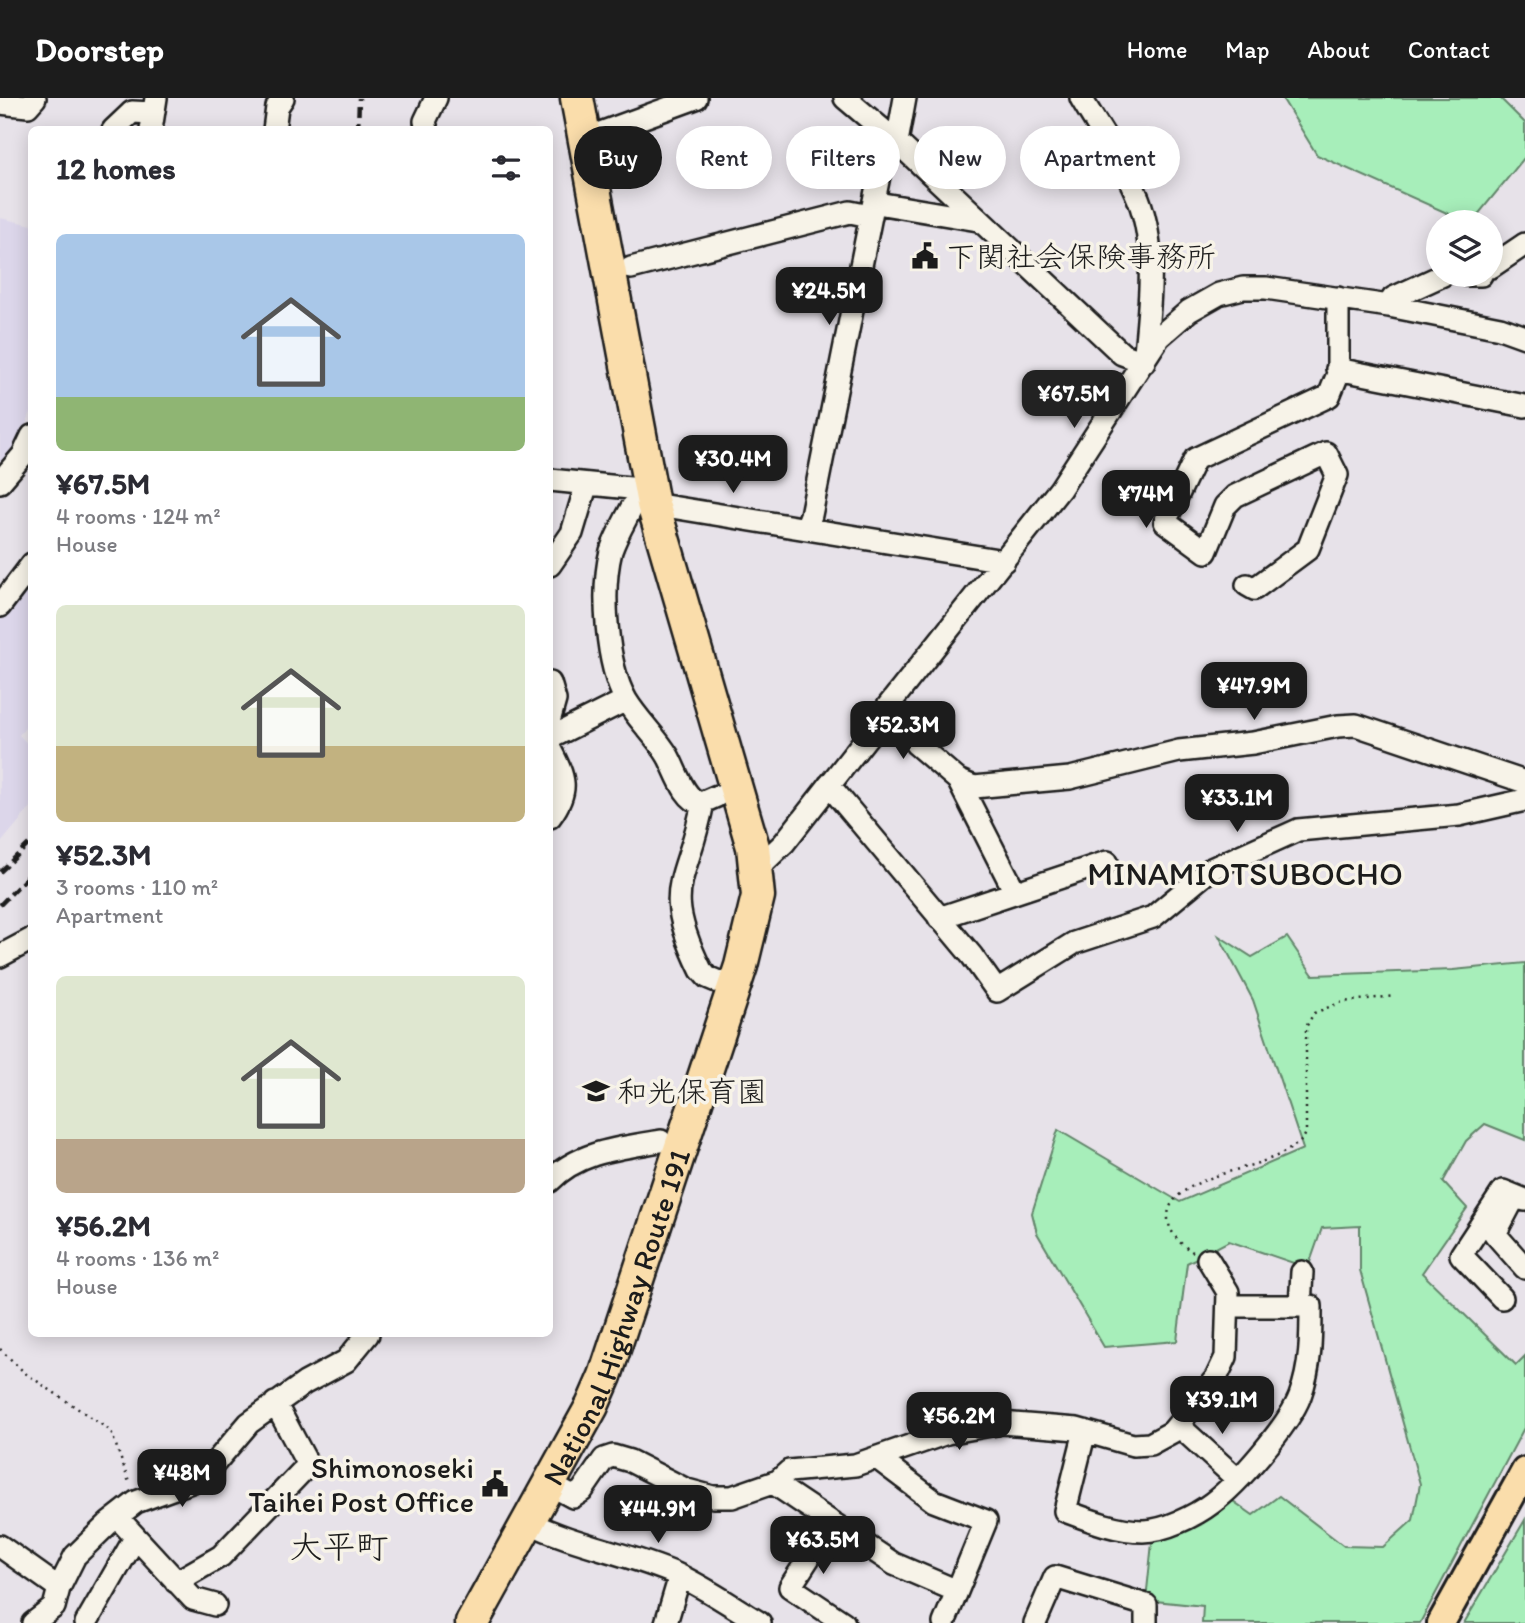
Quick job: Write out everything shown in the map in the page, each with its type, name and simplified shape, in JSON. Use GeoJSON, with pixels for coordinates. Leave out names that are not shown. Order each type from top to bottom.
{"type":"FeatureCollection","features":[{"type":"Feature","properties":{"kind":"highway","name":"National Highway Route 191"},"geometry":{"type":"LineString","coordinates":[[577,98],[582,126]]}},
{"type":"Feature","properties":{"kind":"highway","name":"National Highway Route 191"},"geometry":{"type":"LineString","coordinates":[[472,1623],[605,1376],[733,988],[758,896],[757,869],[645,501],[592,189]]}},
{"type":"Feature","properties":{"kind":"main road"},"geometry":{"type":"LineString","coordinates":[[1491,1532],[1525,1447]]}},
{"type":"Feature","properties":{"kind":"main road"},"geometry":{"type":"LineString","coordinates":[[1441,1623],[1525,1472]]}},
{"type":"Feature","properties":{"kind":"main road"},"geometry":{"type":"LineString","coordinates":[[1491,1532],[1525,1497]]}},
{"type":"Feature","properties":{"kind":"street"},"geometry":{"type":"LineString","coordinates":[[0,103],[28,106],[34,98]]}},
{"type":"Feature","properties":{"kind":"street"},"geometry":{"type":"LineString","coordinates":[[275,126],[277,107],[283,98]]}},
{"type":"Feature","properties":{"kind":"street"},"geometry":{"type":"LineString","coordinates":[[426,126],[425,121],[436,98]]}},
{"type":"Feature","properties":{"kind":"street"},"geometry":{"type":"LineString","coordinates":[[620,126],[696,98]]}},
{"type":"Feature","properties":{"kind":"street"},"geometry":{"type":"LineString","coordinates":[[845,98],[877,126]]}},
{"type":"Feature","properties":{"kind":"street"},"geometry":{"type":"LineString","coordinates":[[896,126],[905,98]]}},
{"type":"Feature","properties":{"kind":"street"},"geometry":{"type":"LineString","coordinates":[[1082,98],[1136,193],[1152,282],[1144,362]]}},
{"type":"Feature","properties":{"kind":"street"},"geometry":{"type":"LineString","coordinates":[[117,126],[132,112],[153,114]]}},
{"type":"Feature","properties":{"kind":"street"},"geometry":{"type":"LineString","coordinates":[[900,147],[1122,354],[1144,362]]}},
{"type":"Feature","properties":{"kind":"street"},"geometry":{"type":"LineString","coordinates":[[806,528],[881,189]]}},
{"type":"Feature","properties":{"kind":"street"},"geometry":{"type":"LineString","coordinates":[[631,268],[850,212],[876,210],[978,220]]}},
{"type":"Feature","properties":{"kind":"street"},"geometry":{"type":"LineString","coordinates":[[1503,258],[1524,241]]}},
{"type":"Feature","properties":{"kind":"street"},"geometry":{"type":"LineString","coordinates":[[1389,306],[1393,298],[1426,283]]}},
{"type":"Feature","properties":{"kind":"street"},"geometry":{"type":"LineString","coordinates":[[757,869],[784,843],[888,706],[1060,489],[1159,337],[1179,319],[1227,290],[1266,288],[1389,306],[1490,326],[1525,337]]}},
{"type":"Feature","properties":{"kind":"street"},"geometry":{"type":"LineString","coordinates":[[1247,585],[1254,589],[1308,548],[1337,475],[1326,453],[1235,496],[1226,506],[1206,552],[1165,522],[1195,459],[1329,396],[1334,388],[1338,369],[1338,298]]}},
{"type":"Feature","properties":{"kind":"street"},"geometry":{"type":"LineString","coordinates":[[1338,369],[1525,406]]}},
{"type":"Feature","properties":{"kind":"street"},"geometry":{"type":"LineString","coordinates":[[0,482],[28,450]]}},
{"type":"Feature","properties":{"kind":"street"},"geometry":{"type":"LineString","coordinates":[[553,481],[645,501],[1003,561]]}},
{"type":"Feature","properties":{"kind":"street"},"geometry":{"type":"LineString","coordinates":[[553,561],[572,533],[584,494]]}},
{"type":"Feature","properties":{"kind":"street"},"geometry":{"type":"LineString","coordinates":[[645,501],[612,547],[608,572],[608,635],[620,687],[626,700],[645,729],[666,753],[691,799],[710,799],[678,888],[679,916],[701,971],[707,977],[733,988]]}},
{"type":"Feature","properties":{"kind":"street"},"geometry":{"type":"LineString","coordinates":[[0,606],[28,570]]}},
{"type":"Feature","properties":{"kind":"street"},"geometry":{"type":"LineString","coordinates":[[553,736],[626,700]]}},
{"type":"Feature","properties":{"kind":"street"},"geometry":{"type":"LineString","coordinates":[[888,706],[916,744],[958,780],[974,787],[1070,778],[1179,751],[1253,743],[1338,726],[1356,725],[1525,782]]}},
{"type":"Feature","properties":{"kind":"street"},"geometry":{"type":"LineString","coordinates":[[553,756],[564,783],[562,800],[553,813]]}},
{"type":"Feature","properties":{"kind":"street"},"geometry":{"type":"LineString","coordinates":[[958,780],[1015,892]]}},
{"type":"Feature","properties":{"kind":"street"},"geometry":{"type":"LineString","coordinates":[[829,785],[997,991],[1074,943],[1153,917],[1211,869],[1298,830],[1450,816],[1525,800]]}},
{"type":"Feature","properties":{"kind":"street"},"geometry":{"type":"LineString","coordinates":[[939,918],[1107,862]]}},
{"type":"Feature","properties":{"kind":"street"},"geometry":{"type":"LineString","coordinates":[[0,956],[28,941]]}},
{"type":"Feature","properties":{"kind":"street"},"geometry":{"type":"LineString","coordinates":[[553,1178],[567,1166],[596,1154],[661,1141]]}},
{"type":"Feature","properties":{"kind":"street"},"geometry":{"type":"LineString","coordinates":[[1502,1298],[1461,1255],[1503,1191],[1520,1198],[1495,1234],[1525,1268]]}},
{"type":"Feature","properties":{"kind":"street"},"geometry":{"type":"LineString","coordinates":[[549,1484],[573,1497],[582,1491],[604,1459],[613,1456],[660,1474],[687,1490],[713,1497],[732,1497],[773,1483],[789,1471],[855,1465],[947,1433],[1002,1423],[1085,1431],[1142,1445],[1164,1438],[1178,1425],[1223,1365],[1228,1347],[1228,1306],[1224,1282],[1208,1259]]}},
{"type":"Feature","properties":{"kind":"street"},"geometry":{"type":"LineString","coordinates":[[1300,1306],[1302,1272]]}},
{"type":"Feature","properties":{"kind":"street"},"geometry":{"type":"LineString","coordinates":[[1085,1431],[1065,1511],[1119,1528],[1144,1531],[1175,1522],[1211,1504],[1286,1423],[1299,1399],[1312,1349],[1311,1306],[1228,1306]]}},
{"type":"Feature","properties":{"kind":"street"},"geometry":{"type":"LineString","coordinates":[[33,1623],[54,1607],[59,1588],[75,1556],[117,1517],[136,1502],[202,1478],[249,1423],[304,1382],[346,1362],[366,1337]]}},
{"type":"Feature","properties":{"kind":"street"},"geometry":{"type":"LineString","coordinates":[[176,1582],[220,1556],[308,1465],[275,1403]]}},
{"type":"Feature","properties":{"kind":"street"},"geometry":{"type":"LineString","coordinates":[[1178,1425],[1237,1479]]}},
{"type":"Feature","properties":{"kind":"street"},"geometry":{"type":"LineString","coordinates":[[877,1458],[934,1501],[985,1521],[944,1623]]}},
{"type":"Feature","properties":{"kind":"street"},"geometry":{"type":"LineString","coordinates":[[773,1483],[894,1564],[957,1591]]}},
{"type":"Feature","properties":{"kind":"street"},"geometry":{"type":"LineString","coordinates":[[117,1517],[193,1599],[215,1605]]}},
{"type":"Feature","properties":{"kind":"street"},"geometry":{"type":"LineString","coordinates":[[528,1522],[556,1536],[620,1553],[680,1576],[760,1623]]}},
{"type":"Feature","properties":{"kind":"street"},"geometry":{"type":"LineString","coordinates":[[832,1522],[790,1587],[844,1623]]}},
{"type":"Feature","properties":{"kind":"street"},"geometry":{"type":"LineString","coordinates":[[86,1623],[135,1538]]}},
{"type":"Feature","properties":{"kind":"street"},"geometry":{"type":"LineString","coordinates":[[0,1546],[59,1588]]}},
{"type":"Feature","properties":{"kind":"street"},"geometry":{"type":"LineString","coordinates":[[666,1623],[680,1576]]}},
{"type":"Feature","properties":{"kind":"street"},"geometry":{"type":"LineString","coordinates":[[1035,1623],[1055,1577],[1146,1605],[1146,1623]]}},
{"type":"Feature","properties":{"kind":"path"},"geometry":{"type":"LineString","coordinates":[[1208,1259],[1182,1246],[1170,1233],[1167,1221],[1173,1202],[1194,1185],[1248,1167],[1303,1139],[1306,1133],[1306,1027],[1314,1013],[1342,1002],[1394,996]]}},
{"type":"Feature","properties":{"kind":"path"},"geometry":{"type":"LineString","coordinates":[[0,1349],[25,1373],[111,1431],[136,1502]]}},
{"type":"Feature","properties":{"kind":"shaded area"},"geometry":{"type":"Polygon","coordinates":[[[0,218],[28,224],[28,419],[19,441],[0,464],[0,218]]]}},
{"type":"Feature","properties":{"kind":"shaded area"},"geometry":{"type":"Polygon","coordinates":[[[11,592],[28,592],[28,724],[19,735],[28,744],[28,811],[0,844],[0,603],[11,592]]]}},
{"type":"Feature","properties":{"kind":"green space"},"geometry":{"type":"Polygon","coordinates":[[[1282,98],[1500,98],[1525,123],[1525,157],[1482,210],[1440,210],[1317,155],[1282,98]]]}},
{"type":"Feature","properties":{"kind":"green space"},"geometry":{"type":"Polygon","coordinates":[[[1219,936],[1252,957],[1287,937],[1313,975],[1453,970],[1525,963],[1525,1140],[1485,1124],[1466,1141],[1443,1182],[1467,1208],[1422,1273],[1516,1365],[1525,1356],[1525,1426],[1420,1623],[1202,1623],[1203,1606],[1146,1600],[1152,1543],[1160,1533],[1230,1499],[1253,1515],[1279,1496],[1344,1546],[1383,1547],[1413,1520],[1420,1484],[1360,1270],[1360,1226],[1322,1228],[1308,1268],[1229,1241],[1187,1263],[1177,1341],[1104,1347],[1037,1233],[1032,1213],[1058,1130],[1180,1202],[1303,1149],[1253,1000],[1219,936]]]}},
{"type":"Feature","properties":{"kind":"green space"},"geometry":{"type":"Polygon","coordinates":[[[1525,1520],[1525,1623],[1464,1623],[1525,1520]]]}},
{"type":"Feature","properties":{"kind":"railway"},"geometry":{"type":"LineString","coordinates":[[358,126],[359,98]]}},
{"type":"Feature","properties":{"kind":"railway"},"geometry":{"type":"LineString","coordinates":[[0,872],[28,845]]}},
{"type":"Feature","properties":{"kind":"railway"},"geometry":{"type":"LineString","coordinates":[[0,905],[28,876]]}},
{"type":"Feature","properties":{"kind":"place","name":"下関社会保険事務所"},"geometry":{"type":"Point","coordinates":[925,256]}},
{"type":"Feature","properties":{"kind":"place","name":"和光保育園"},"geometry":{"type":"Point","coordinates":[596,1091]}},
{"type":"Feature","properties":{"kind":"place","name":"Shimonoseki Taihei Post Office"},"geometry":{"type":"Point","coordinates":[495,1484]}},
{"type":"Feature","properties":{"kind":"district","name":"MINAMIOTSUBOCHO"},"geometry":{"type":"Point","coordinates":[1245,873]}},
{"type":"Feature","properties":{"kind":"district","name":"大平町"},"geometry":{"type":"Point","coordinates":[339,1546]}}]}
